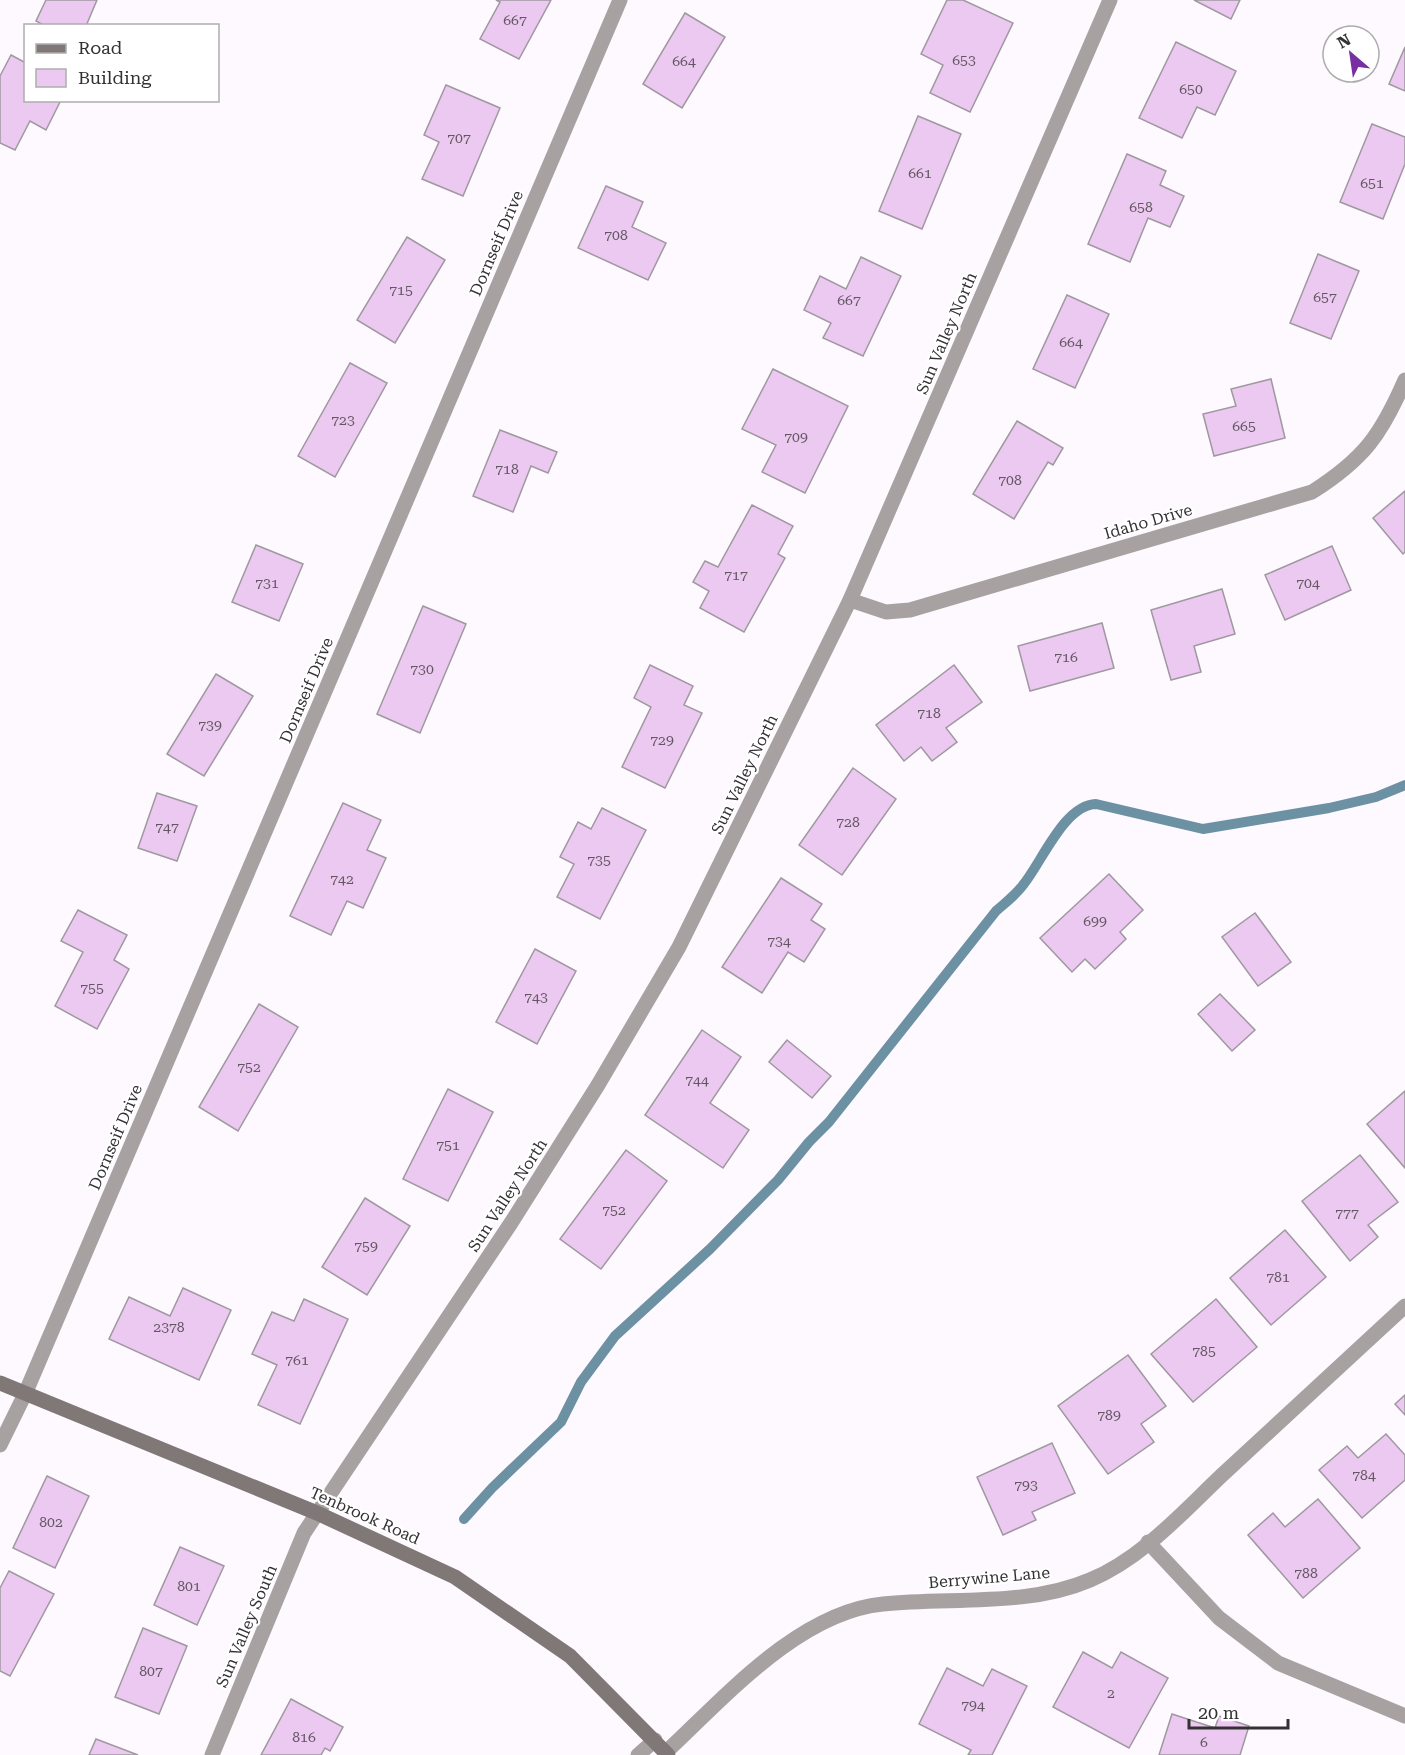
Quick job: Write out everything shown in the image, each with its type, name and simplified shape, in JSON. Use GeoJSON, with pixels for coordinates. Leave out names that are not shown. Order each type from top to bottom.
{"type":"FeatureCollection","features":[{"type":"Feature","properties":{"kind":"street","name":"Dornseif Drive"},"geometry":{"type":"LineString","coordinates":[[0,1445],[25,1394],[620,0]]}},
{"type":"Feature","properties":{"kind":"street","name":"Sun Valley North"},"geometry":{"type":"LineString","coordinates":[[317,1513],[511,1223],[598,1085],[679,947],[850,600],[1110,0]]}},
{"type":"Feature","properties":{"kind":"street","name":"Idaho Drive"},"geometry":{"type":"LineString","coordinates":[[850,600],[886,612],[910,610],[1312,492],[1339,475],[1366,450],[1388,421],[1405,380]]}},
{"type":"Feature","properties":{"kind":"street","name":"Berrywine Lane"},"geometry":{"type":"LineString","coordinates":[[667,1754],[754,1670],[787,1645],[835,1617],[880,1604],[1025,1595],[1065,1588],[1112,1570],[1148,1542],[1405,1306]]}},
{"type":"Feature","properties":{"kind":"street","name":"Tenbrook Road"},"geometry":{"type":"LineString","coordinates":[[0,1383],[317,1513],[426,1561],[484,1594],[570,1656],[667,1754]]}},
{"type":"Feature","properties":{"kind":"street","name":"Sun Valley South"},"geometry":{"type":"LineString","coordinates":[[212,1755],[304,1533],[317,1513]]}},
{"type":"Feature","properties":{"kind":"street"},"geometry":{"type":"LineString","coordinates":[[1148,1542],[1220,1618],[1254,1647],[1278,1663],[1405,1716]]}},
{"type":"Feature","properties":{"kind":"street"},"geometry":{"type":"LineString","coordinates":[[638,1755],[655,1740]]}},
{"type":"Feature","properties":{"kind":"building"},"geometry":{"type":"Polygon","coordinates":[[[46,0],[97,0],[87,24],[41,24],[36,21],[46,0]]]}},
{"type":"Feature","properties":{"kind":"building"},"geometry":{"type":"Polygon","coordinates":[[[496,0],[551,0],[519,59],[480,39],[500,2],[496,0]]]}},
{"type":"Feature","properties":{"kind":"building"},"geometry":{"type":"Polygon","coordinates":[[[947,0],[963,0],[1013,23],[970,112],[930,93],[943,65],[921,54],[947,0]]]}},
{"type":"Feature","properties":{"kind":"building"},"geometry":{"type":"Polygon","coordinates":[[[1194,0],[1240,0],[1231,19],[1194,0]]]}},
{"type":"Feature","properties":{"kind":"building"},"geometry":{"type":"Polygon","coordinates":[[[685,13],[725,37],[682,108],[643,84],[685,13]]]}},
{"type":"Feature","properties":{"kind":"building"},"geometry":{"type":"Polygon","coordinates":[[[1176,42],[1236,71],[1215,115],[1197,107],[1182,138],[1139,118],[1176,42]]]}},
{"type":"Feature","properties":{"kind":"building"},"geometry":{"type":"Polygon","coordinates":[[[1405,47],[1405,91],[1389,84],[1405,47]]]}},
{"type":"Feature","properties":{"kind":"building"},"geometry":{"type":"Polygon","coordinates":[[[11,55],[24,62],[24,102],[60,102],[46,130],[30,121],[15,150],[0,143],[0,76],[11,55]]]}},
{"type":"Feature","properties":{"kind":"building"},"geometry":{"type":"Polygon","coordinates":[[[446,85],[500,108],[463,196],[422,179],[439,142],[424,135],[446,85]]]}},
{"type":"Feature","properties":{"kind":"building"},"geometry":{"type":"Polygon","coordinates":[[[918,116],[961,134],[922,229],[879,211],[918,116]]]}},
{"type":"Feature","properties":{"kind":"building"},"geometry":{"type":"Polygon","coordinates":[[[1372,124],[1405,137],[1405,164],[1383,219],[1340,202],[1372,124]]]}},
{"type":"Feature","properties":{"kind":"building"},"geometry":{"type":"Polygon","coordinates":[[[1127,154],[1166,171],[1160,185],[1184,196],[1170,227],[1148,218],[1130,262],[1088,244],[1127,154]]]}},
{"type":"Feature","properties":{"kind":"building"},"geometry":{"type":"Polygon","coordinates":[[[606,186],[643,202],[632,227],[666,243],[648,280],[578,248],[606,186]]]}},
{"type":"Feature","properties":{"kind":"building"},"geometry":{"type":"Polygon","coordinates":[[[407,237],[445,260],[395,343],[357,320],[407,237]]]}},
{"type":"Feature","properties":{"kind":"building"},"geometry":{"type":"Polygon","coordinates":[[[1318,254],[1359,271],[1331,339],[1290,323],[1318,254]]]}},
{"type":"Feature","properties":{"kind":"building"},"geometry":{"type":"Polygon","coordinates":[[[861,257],[901,276],[863,356],[823,338],[831,323],[804,310],[820,276],[846,289],[861,257]]]}},
{"type":"Feature","properties":{"kind":"building"},"geometry":{"type":"Polygon","coordinates":[[[1067,295],[1109,314],[1075,388],[1033,369],[1067,295]]]}},
{"type":"Feature","properties":{"kind":"building"},"geometry":{"type":"Polygon","coordinates":[[[350,363],[387,383],[335,477],[298,456],[350,363]]]}},
{"type":"Feature","properties":{"kind":"building"},"geometry":{"type":"Polygon","coordinates":[[[773,369],[848,406],[805,493],[762,472],[776,445],[742,429],[773,369]]]}},
{"type":"Feature","properties":{"kind":"building"},"geometry":{"type":"Polygon","coordinates":[[[1271,379],[1285,438],[1214,456],[1203,414],[1236,406],[1231,389],[1271,379]]]}},
{"type":"Feature","properties":{"kind":"building"},"geometry":{"type":"Polygon","coordinates":[[[1017,421],[1063,448],[1053,465],[1048,462],[1014,519],[973,494],[1017,421]]]}},
{"type":"Feature","properties":{"kind":"building"},"geometry":{"type":"Polygon","coordinates":[[[500,430],[557,452],[548,473],[531,466],[513,512],[473,496],[500,430]]]}},
{"type":"Feature","properties":{"kind":"building"},"geometry":{"type":"Polygon","coordinates":[[[1405,491],[1405,552],[1403,554],[1373,518],[1405,491]]]}},
{"type":"Feature","properties":{"kind":"building"},"geometry":{"type":"Polygon","coordinates":[[[752,505],[793,526],[778,554],[785,558],[744,632],[700,608],[709,591],[693,582],[705,561],[718,567],[752,505]]]}},
{"type":"Feature","properties":{"kind":"building"},"geometry":{"type":"Polygon","coordinates":[[[256,545],[303,564],[279,621],[232,602],[256,545]]]}},
{"type":"Feature","properties":{"kind":"building"},"geometry":{"type":"Polygon","coordinates":[[[1332,546],[1351,590],[1285,620],[1265,575],[1332,546]]]}},
{"type":"Feature","properties":{"kind":"building"},"geometry":{"type":"Polygon","coordinates":[[[1222,589],[1235,634],[1194,646],[1201,672],[1171,680],[1151,610],[1222,589]]]}},
{"type":"Feature","properties":{"kind":"building"},"geometry":{"type":"Polygon","coordinates":[[[423,606],[466,624],[420,733],[377,714],[423,606]]]}},
{"type":"Feature","properties":{"kind":"building"},"geometry":{"type":"Polygon","coordinates":[[[1102,623],[1114,668],[1030,691],[1018,646],[1102,623]]]}},
{"type":"Feature","properties":{"kind":"building"},"geometry":{"type":"Polygon","coordinates":[[[650,665],[693,686],[684,705],[702,713],[665,788],[622,767],[651,707],[634,698],[650,665]]]}},
{"type":"Feature","properties":{"kind":"building"},"geometry":{"type":"Polygon","coordinates":[[[954,665],[982,702],[946,728],[957,742],[932,761],[921,747],[904,761],[876,725],[954,665]]]}},
{"type":"Feature","properties":{"kind":"building"},"geometry":{"type":"Polygon","coordinates":[[[216,674],[253,696],[204,776],[167,754],[216,674]]]}},
{"type":"Feature","properties":{"kind":"building"},"geometry":{"type":"Polygon","coordinates":[[[853,768],[896,799],[842,875],[799,845],[853,768]]]}},
{"type":"Feature","properties":{"kind":"building"},"geometry":{"type":"Polygon","coordinates":[[[157,793],[197,806],[177,861],[138,848],[157,793]]]}},
{"type":"Feature","properties":{"kind":"building"},"geometry":{"type":"Polygon","coordinates":[[[343,803],[381,820],[367,850],[386,858],[363,908],[347,901],[331,935],[290,916],[343,803]]]}},
{"type":"Feature","properties":{"kind":"building"},"geometry":{"type":"Polygon","coordinates":[[[602,808],[646,830],[600,919],[557,897],[574,864],[560,857],[578,822],[591,829],[602,808]]]}},
{"type":"Feature","properties":{"kind":"building"},"geometry":{"type":"Polygon","coordinates":[[[1109,874],[1143,910],[1120,932],[1126,939],[1095,969],[1085,959],[1072,972],[1040,938],[1109,874]]]}},
{"type":"Feature","properties":{"kind":"building"},"geometry":{"type":"Polygon","coordinates":[[[781,878],[822,904],[811,920],[825,929],[804,962],[788,952],[762,993],[722,967],[781,878]]]}},
{"type":"Feature","properties":{"kind":"building"},"geometry":{"type":"Polygon","coordinates":[[[78,910],[127,935],[114,960],[129,969],[97,1029],[55,1006],[83,952],[61,941],[78,910]]]}},
{"type":"Feature","properties":{"kind":"building"},"geometry":{"type":"Polygon","coordinates":[[[1255,913],[1291,962],[1258,986],[1222,937],[1255,913]]]}},
{"type":"Feature","properties":{"kind":"building"},"geometry":{"type":"Polygon","coordinates":[[[535,949],[576,971],[537,1044],[496,1022],[535,949]]]}},
{"type":"Feature","properties":{"kind":"building"},"geometry":{"type":"Polygon","coordinates":[[[1220,994],[1255,1030],[1232,1051],[1198,1014],[1220,994]]]}},
{"type":"Feature","properties":{"kind":"building"},"geometry":{"type":"Polygon","coordinates":[[[259,1004],[298,1027],[238,1131],[199,1107],[259,1004]]]}},
{"type":"Feature","properties":{"kind":"building"},"geometry":{"type":"Polygon","coordinates":[[[702,1030],[741,1057],[710,1103],[749,1130],[723,1168],[645,1115],[702,1030]]]}},
{"type":"Feature","properties":{"kind":"building"},"geometry":{"type":"Polygon","coordinates":[[[787,1040],[831,1076],[812,1098],[769,1062],[787,1040]]]}},
{"type":"Feature","properties":{"kind":"building"},"geometry":{"type":"Polygon","coordinates":[[[448,1089],[493,1112],[448,1201],[403,1179],[448,1089]]]}},
{"type":"Feature","properties":{"kind":"building"},"geometry":{"type":"Polygon","coordinates":[[[1405,1091],[1405,1168],[1367,1124],[1405,1091]]]}},
{"type":"Feature","properties":{"kind":"building"},"geometry":{"type":"Polygon","coordinates":[[[626,1150],[667,1181],[601,1269],[560,1239],[626,1150]]]}},
{"type":"Feature","properties":{"kind":"building"},"geometry":{"type":"Polygon","coordinates":[[[1360,1155],[1398,1202],[1368,1225],[1378,1237],[1350,1261],[1302,1201],[1360,1155]]]}},
{"type":"Feature","properties":{"kind":"building"},"geometry":{"type":"Polygon","coordinates":[[[365,1198],[410,1226],[367,1295],[322,1267],[365,1198]]]}},
{"type":"Feature","properties":{"kind":"building"},"geometry":{"type":"Polygon","coordinates":[[[1285,1230],[1326,1277],[1271,1325],[1230,1278],[1285,1230]]]}},
{"type":"Feature","properties":{"kind":"building"},"geometry":{"type":"Polygon","coordinates":[[[183,1288],[231,1310],[199,1380],[109,1339],[129,1297],[170,1316],[183,1288]]]}},
{"type":"Feature","properties":{"kind":"building"},"geometry":{"type":"Polygon","coordinates":[[[304,1299],[348,1319],[300,1424],[258,1405],[277,1365],[252,1354],[272,1312],[294,1321],[304,1299]]]}},
{"type":"Feature","properties":{"kind":"building"},"geometry":{"type":"Polygon","coordinates":[[[1216,1299],[1257,1347],[1193,1402],[1151,1354],[1216,1299]]]}},
{"type":"Feature","properties":{"kind":"building"},"geometry":{"type":"Polygon","coordinates":[[[1128,1355],[1166,1406],[1141,1424],[1154,1442],[1108,1474],[1058,1406],[1128,1355]]]}},
{"type":"Feature","properties":{"kind":"building"},"geometry":{"type":"Polygon","coordinates":[[[1405,1395],[1405,1415],[1395,1404],[1405,1395]]]}},
{"type":"Feature","properties":{"kind":"building"},"geometry":{"type":"Polygon","coordinates":[[[1386,1434],[1405,1455],[1405,1480],[1362,1518],[1319,1470],[1347,1446],[1358,1458],[1386,1434]]]}},
{"type":"Feature","properties":{"kind":"building"},"geometry":{"type":"Polygon","coordinates":[[[1052,1443],[1075,1493],[1032,1512],[1036,1520],[1003,1535],[977,1477],[1052,1443]]]}},
{"type":"Feature","properties":{"kind":"building"},"geometry":{"type":"Polygon","coordinates":[[[47,1476],[89,1496],[55,1568],[13,1548],[47,1476]]]}},
{"type":"Feature","properties":{"kind":"building"},"geometry":{"type":"Polygon","coordinates":[[[1318,1499],[1360,1548],[1303,1598],[1248,1535],[1273,1513],[1285,1527],[1318,1499]]]}},
{"type":"Feature","properties":{"kind":"building"},"geometry":{"type":"Polygon","coordinates":[[[180,1547],[224,1566],[197,1625],[154,1605],[180,1547]]]}},
{"type":"Feature","properties":{"kind":"building"},"geometry":{"type":"Polygon","coordinates":[[[9,1571],[54,1594],[10,1676],[0,1671],[0,1588],[9,1571]]]}},
{"type":"Feature","properties":{"kind":"building"},"geometry":{"type":"Polygon","coordinates":[[[143,1628],[187,1646],[159,1714],[115,1697],[143,1628]]]}},
{"type":"Feature","properties":{"kind":"building"},"geometry":{"type":"Polygon","coordinates":[[[1083,1652],[1112,1668],[1121,1652],[1168,1678],[1129,1748],[1053,1707],[1083,1652]]]}},
{"type":"Feature","properties":{"kind":"building"},"geometry":{"type":"Polygon","coordinates":[[[947,1668],[983,1686],[992,1669],[1027,1686],[992,1755],[968,1755],[971,1750],[919,1724],[947,1668]]]}},
{"type":"Feature","properties":{"kind":"building"},"geometry":{"type":"Polygon","coordinates":[[[291,1699],[343,1727],[330,1751],[325,1748],[321,1755],[261,1755],[291,1699]]]}},
{"type":"Feature","properties":{"kind":"building"},"geometry":{"type":"Polygon","coordinates":[[[1172,1714],[1215,1728],[1219,1716],[1249,1726],[1240,1755],[1159,1755],[1172,1714]]]}},
{"type":"Feature","properties":{"kind":"building"},"geometry":{"type":"Polygon","coordinates":[[[96,1739],[138,1755],[89,1755],[96,1739]]]}},
{"type":"Feature","properties":{"kind":"waterway"},"geometry":{"type":"LineString","coordinates":[[464,1519],[492,1488],[561,1422],[581,1382],[615,1336],[710,1249],[778,1180],[809,1142],[829,1122],[996,911],[1020,889],[1055,836],[1074,814],[1084,807],[1096,804],[1203,829],[1329,808],[1376,797],[1405,785]]}}]}
